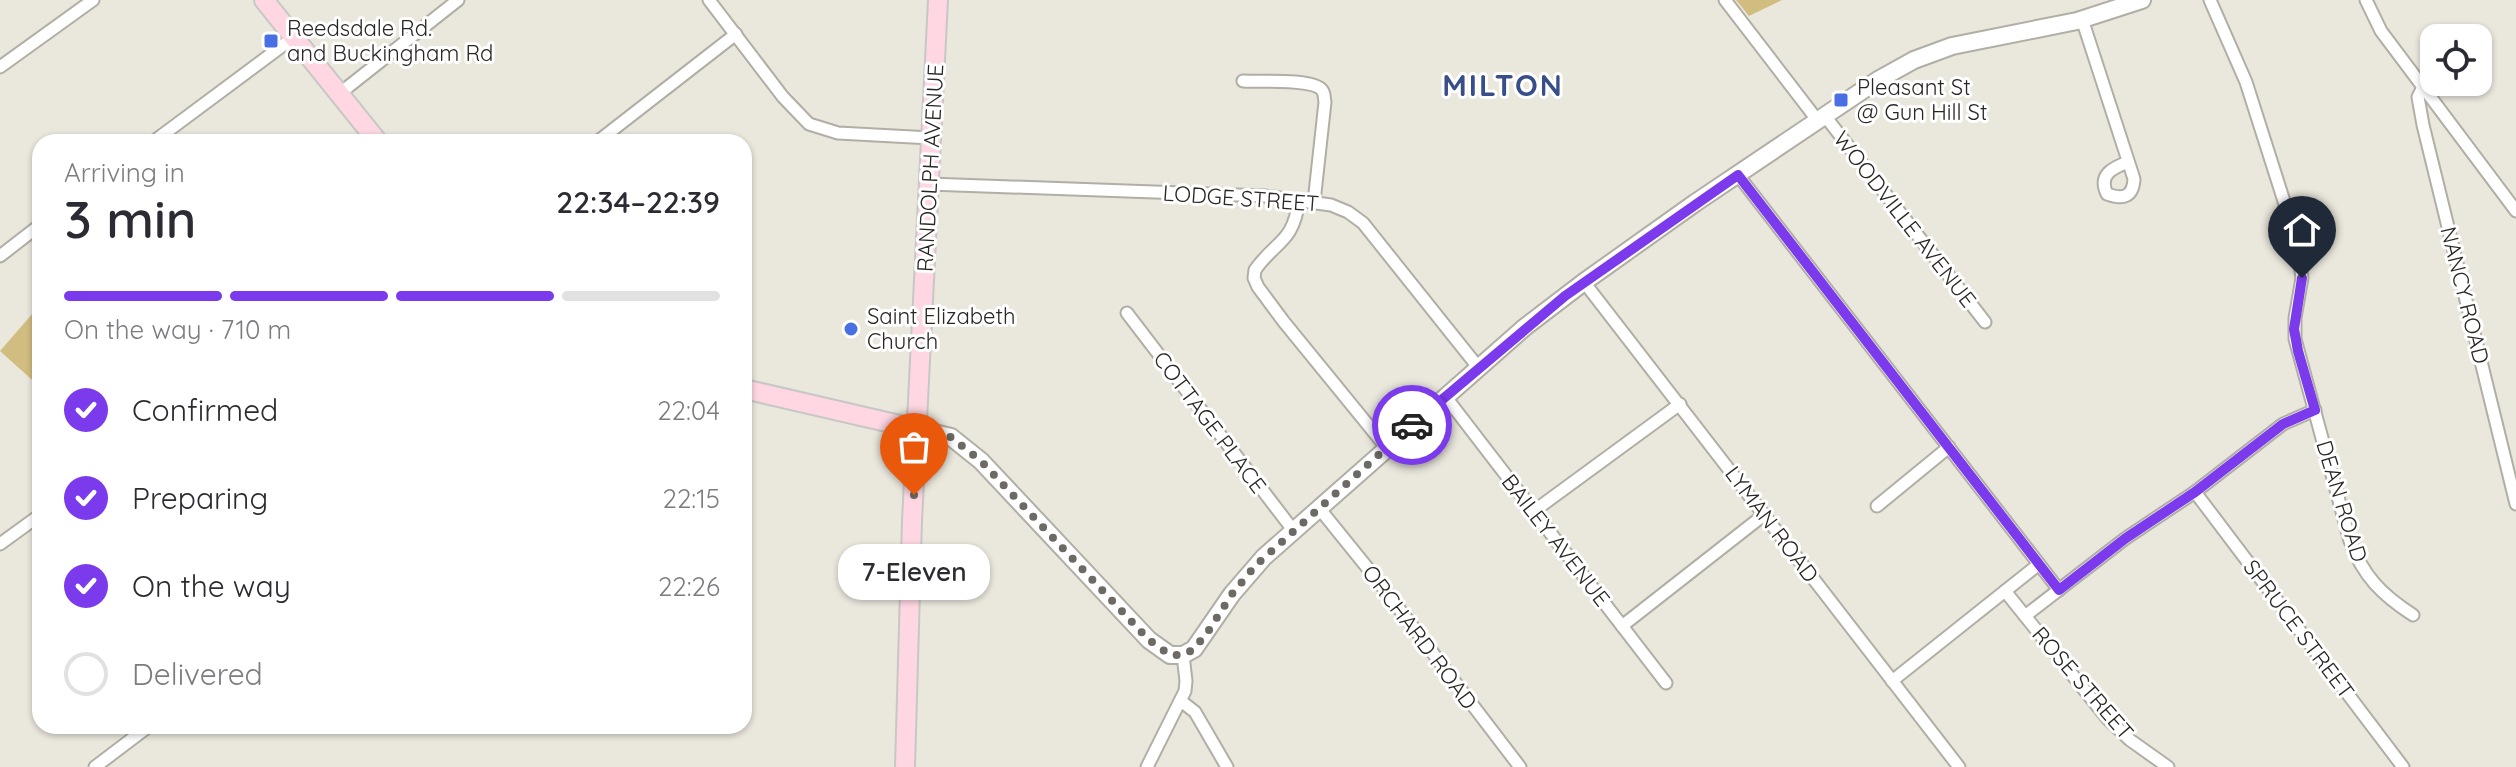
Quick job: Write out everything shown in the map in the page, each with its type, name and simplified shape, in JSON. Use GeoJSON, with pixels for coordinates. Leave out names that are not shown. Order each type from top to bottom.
{"type":"FeatureCollection","features":[{"type":"Feature","properties":{"kind":"main road"},"geometry":{"type":"LineString","coordinates":[[264,0],[372,134]]}},
{"type":"Feature","properties":{"kind":"main road","name":"RANDOLPH AVENUE"},"geometry":{"type":"LineString","coordinates":[[905,767],[917,429],[938,0]]}},
{"type":"Feature","properties":{"kind":"main road"},"geometry":{"type":"LineString","coordinates":[[752,391],[917,429]]}},
{"type":"Feature","properties":{"kind":"street"},"geometry":{"type":"LineString","coordinates":[[0,67],[93,0]]}},
{"type":"Feature","properties":{"kind":"street"},"geometry":{"type":"LineString","coordinates":[[339,94],[458,0]]}},
{"type":"Feature","properties":{"kind":"street"},"geometry":{"type":"LineString","coordinates":[[709,0],[783,97],[809,124],[838,133],[931,138]]}},
{"type":"Feature","properties":{"kind":"street","name":"WOODVILLE AVENUE"},"geometry":{"type":"LineString","coordinates":[[1725,0],[1985,322]]}},
{"type":"Feature","properties":{"kind":"street"},"geometry":{"type":"LineString","coordinates":[[917,429],[948,435],[962,444],[998,478],[1149,640],[1165,653],[1183,655],[1198,646],[1249,572],[1478,367],[1584,282],[1738,175],[1878,80],[1925,55],[1952,46],[2082,19],[2142,0]]}},
{"type":"Feature","properties":{"kind":"street","name":"DEAN ROAD"},"geometry":{"type":"LineString","coordinates":[[2210,0],[2246,82],[2297,242],[2302,278],[2295,339],[2350,541],[2360,566],[2384,595],[2413,615]]}},
{"type":"Feature","properties":{"kind":"street"},"geometry":{"type":"LineString","coordinates":[[2366,0],[2381,31],[2420,83]]}},
{"type":"Feature","properties":{"kind":"street"},"geometry":{"type":"LineString","coordinates":[[2082,19],[2128,162]]}},
{"type":"Feature","properties":{"kind":"street"},"geometry":{"type":"LineString","coordinates":[[608,134],[736,34]]}},
{"type":"Feature","properties":{"kind":"street"},"geometry":{"type":"LineString","coordinates":[[164,134],[294,37]]}},
{"type":"Feature","properties":{"kind":"street"},"geometry":{"type":"LineString","coordinates":[[1243,81],[1307,84],[1318,87],[1323,93],[1325,102],[1314,202]]}},
{"type":"Feature","properties":{"kind":"street","name":"NANCY ROAD"},"geometry":{"type":"LineString","coordinates":[[2420,93],[2420,114],[2516,504]]}},
{"type":"Feature","properties":{"kind":"street"},"geometry":{"type":"LineString","coordinates":[[2430,96],[2516,211]]}},
{"type":"Feature","properties":{"kind":"street"},"geometry":{"type":"LineString","coordinates":[[613,130],[616,134]]}},
{"type":"Feature","properties":{"kind":"street"},"geometry":{"type":"LineString","coordinates":[[1738,175],[2059,590]]}},
{"type":"Feature","properties":{"kind":"street","name":"LODGE STREET"},"geometry":{"type":"LineString","coordinates":[[929,184],[1250,195],[1340,208],[1363,223],[1478,367]]}},
{"type":"Feature","properties":{"kind":"street"},"geometry":{"type":"LineString","coordinates":[[1299,200],[1289,233],[1255,270],[1256,283],[1386,447]]}},
{"type":"Feature","properties":{"kind":"street"},"geometry":{"type":"LineString","coordinates":[[0,256],[32,231]]}},
{"type":"Feature","properties":{"kind":"street","name":"LYMAN ROAD"},"geometry":{"type":"LineString","coordinates":[[1584,282],[1959,767]]}},
{"type":"Feature","properties":{"kind":"street","name":"COTTAGE PLACE"},"geometry":{"type":"LineString","coordinates":[[1127,313],[1293,530]]}},
{"type":"Feature","properties":{"kind":"street","name":"BAILEY AVENUE"},"geometry":{"type":"LineString","coordinates":[[1445,396],[1666,683]]}},
{"type":"Feature","properties":{"kind":"street"},"geometry":{"type":"LineString","coordinates":[[1534,511],[1680,404]]}},
{"type":"Feature","properties":{"kind":"street"},"geometry":{"type":"LineString","coordinates":[[2025,616],[2283,424],[2315,410]]}},
{"type":"Feature","properties":{"kind":"street"},"geometry":{"type":"LineString","coordinates":[[1877,506],[1949,447]]}},
{"type":"Feature","properties":{"kind":"street","name":"SPRUCE STREET"},"geometry":{"type":"LineString","coordinates":[[2195,492],[2403,767]]}},
{"type":"Feature","properties":{"kind":"street","name":"ORCHARD ROAD"},"geometry":{"type":"LineString","coordinates":[[1319,508],[1520,767]]}},
{"type":"Feature","properties":{"kind":"street"},"geometry":{"type":"LineString","coordinates":[[1622,626],[1765,514]]}},
{"type":"Feature","properties":{"kind":"street"},"geometry":{"type":"LineString","coordinates":[[0,544],[32,521]]}},
{"type":"Feature","properties":{"kind":"street"},"geometry":{"type":"LineString","coordinates":[[1892,681],[2039,564]]}},
{"type":"Feature","properties":{"kind":"street","name":"ROSE STREET"},"geometry":{"type":"LineString","coordinates":[[2005,591],[2107,718],[2142,750],[2168,767]]}},
{"type":"Feature","properties":{"kind":"street"},"geometry":{"type":"LineString","coordinates":[[1147,767],[1181,701],[1186,681],[1183,655]]}},
{"type":"Feature","properties":{"kind":"street"},"geometry":{"type":"LineString","coordinates":[[1181,701],[1195,712],[1227,767]]}},
{"type":"Feature","properties":{"kind":"street"},"geometry":{"type":"LineString","coordinates":[[95,767],[138,734]]}},
{"type":"Feature","properties":{"kind":"shaded area"},"geometry":{"type":"Polygon","coordinates":[[[1736,0],[1782,0],[1749,16],[1736,0]]]}},
{"type":"Feature","properties":{"kind":"shaded area"},"geometry":{"type":"Polygon","coordinates":[[[32,314],[32,380],[0,351],[32,314]]]}},
{"type":"Feature","properties":{"kind":"way so far"},"geometry":{"type":"LineString","coordinates":[[914,495],[917,429],[951,437],[998,478],[1149,640],[1165,653],[1183,655],[1202,642],[1249,572],[1412,425]]}},
{"type":"Feature","properties":{"kind":"place","name":"Reedsdale Rd. and Buckingham Rd"},"geometry":{"type":"Point","coordinates":[271,41]}},
{"type":"Feature","properties":{"kind":"place","name":"Pleasant St @ Gun Hill St"},"geometry":{"type":"Point","coordinates":[1841,100]}},
{"type":"Feature","properties":{"kind":"place","name":"Saint Elizabeth Church"},"geometry":{"type":"Point","coordinates":[851,329]}},
{"type":"Feature","properties":{"kind":"place","name":"7-Eleven"},"geometry":{"type":"Point","coordinates":[914,495]}},
{"type":"Feature","properties":{"kind":"district","name":"MILTON"},"geometry":{"type":"Point","coordinates":[1503,86]}},
{"type":"Feature","properties":{"kind":"route"},"geometry":{"type":"LineString","coordinates":[[1412,425],[1565,296],[1738,175],[2059,590],[2283,424],[2315,410],[2294,329],[2302,278]]}}]}
